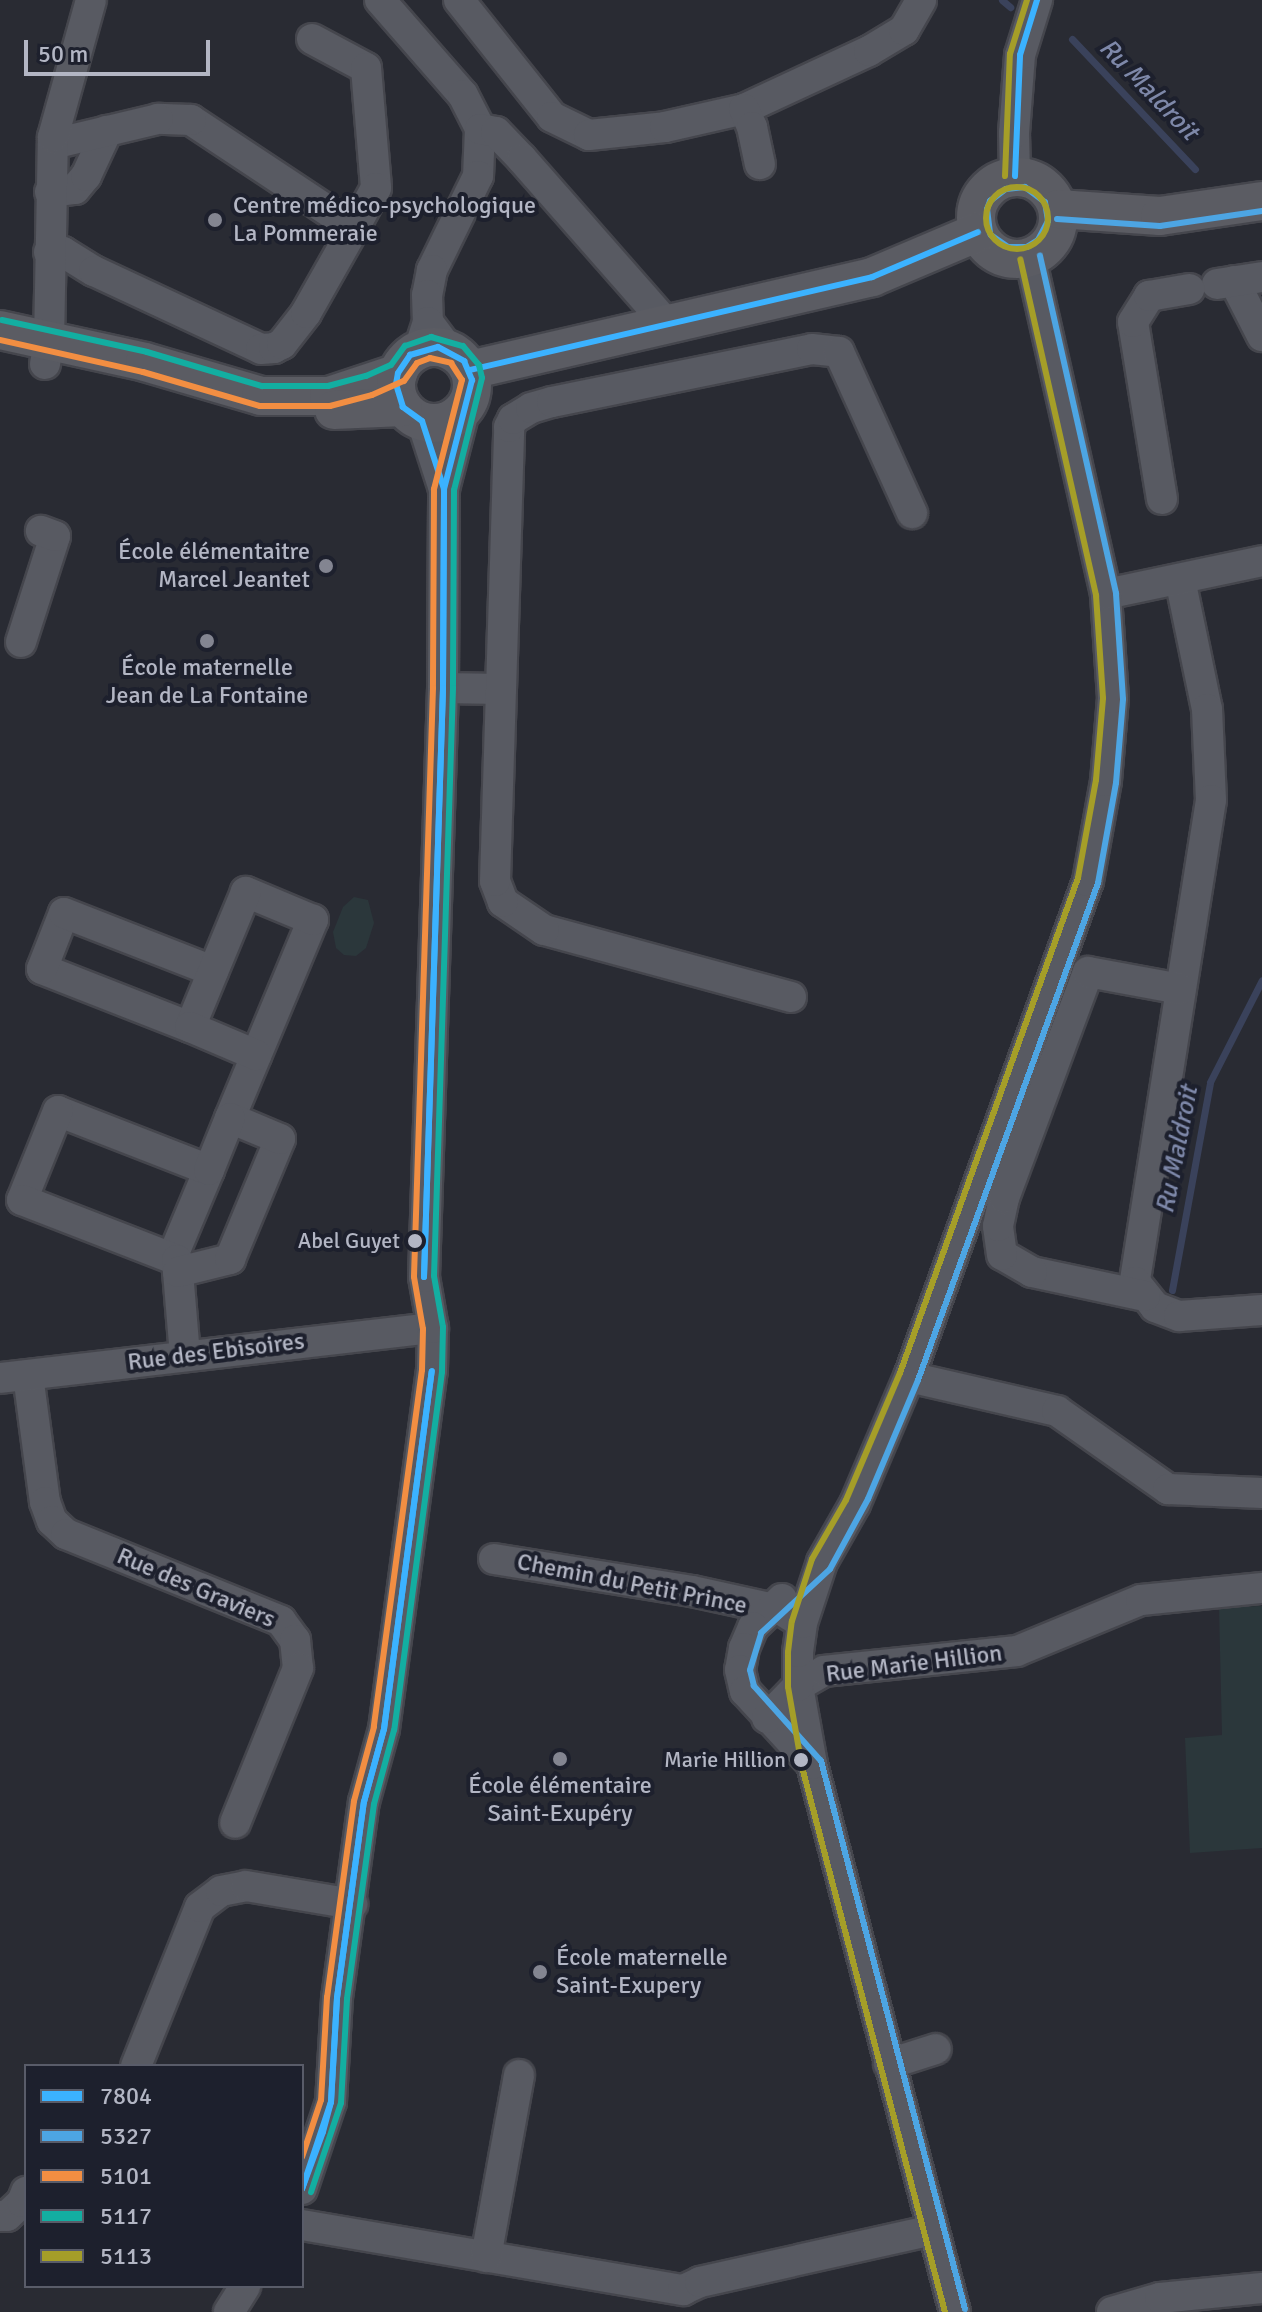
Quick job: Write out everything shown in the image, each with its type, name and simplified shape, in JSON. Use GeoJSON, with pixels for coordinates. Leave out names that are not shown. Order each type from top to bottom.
{"type":"FeatureCollection","features":[{"type":"Feature","properties":{"kind":"main road"},"geometry":{"type":"LineString","coordinates":[[1027,177],[1047,189],[1058,209],[1054,236],[1046,247],[1030,257],[1018,259],[994,252],[978,232],[977,207],[982,195],[1002,179],[1027,177]]}},
{"type":"Feature","properties":{"kind":"main road"},"geometry":{"type":"LineString","coordinates":[[1058,209],[1160,216],[1262,201]]}},
{"type":"Feature","properties":{"kind":"main road"},"geometry":{"type":"LineString","coordinates":[[0,330],[47,353],[138,387],[260,409],[302,413],[427,370],[667,324],[872,277],[978,232]]}},
{"type":"Feature","properties":{"kind":"main road"},"geometry":{"type":"LineString","coordinates":[[0,355],[47,353]]}},
{"type":"Feature","properties":{"kind":"main road"},"geometry":{"type":"LineString","coordinates":[[427,370],[472,390],[465,408]]}},
{"type":"Feature","properties":{"kind":"street"},"geometry":{"type":"LineString","coordinates":[[47,353],[53,144],[91,0]]}},
{"type":"Feature","properties":{"kind":"street"},"geometry":{"type":"LineString","coordinates":[[304,2183],[331,2102],[337,1998],[364,1802],[384,1729],[432,1371],[433,1328],[424,1277],[443,688],[444,489],[427,370],[427,295],[432,270],[478,176],[480,129],[463,95],[380,0]]}},
{"type":"Feature","properties":{"kind":"street"},"geometry":{"type":"LineString","coordinates":[[459,0],[552,117],[567,127],[589,135],[665,127],[744,109],[869,51],[904,30],[921,0]]}},
{"type":"Feature","properties":{"kind":"street"},"geometry":{"type":"LineString","coordinates":[[1015,176],[1020,55],[1037,0]]}},
{"type":"Feature","properties":{"kind":"street"},"geometry":{"type":"LineString","coordinates":[[49,252],[63,252],[94,271],[261,349],[282,344],[306,313],[376,188],[366,68],[312,39]]}},
{"type":"Feature","properties":{"kind":"street"},"geometry":{"type":"LineString","coordinates":[[744,109],[752,127],[760,164]]}},
{"type":"Feature","properties":{"kind":"street"},"geometry":{"type":"LineString","coordinates":[[53,144],[158,119],[191,120],[354,228]]}},
{"type":"Feature","properties":{"kind":"street"},"geometry":{"type":"LineString","coordinates":[[480,129],[496,132],[522,159],[667,324]]}},
{"type":"Feature","properties":{"kind":"street"},"geometry":{"type":"LineString","coordinates":[[50,192],[75,189],[86,176],[107,131]]}},
{"type":"Feature","properties":{"kind":"street"},"geometry":{"type":"LineString","coordinates":[[955,2312],[812,1764],[798,1686],[802,1623],[822,1562],[855,1504],[909,1377],[1088,881],[1106,781],[1113,698],[1106,594],[1030,257]]}},
{"type":"Feature","properties":{"kind":"street"},"geometry":{"type":"LineString","coordinates":[[1162,499],[1133,322],[1149,296],[1225,283],[1262,336]]}},
{"type":"Feature","properties":{"kind":"street"},"geometry":{"type":"LineString","coordinates":[[791,997],[544,930],[511,911],[503,902],[495,881],[509,427],[513,419],[531,408],[812,349],[839,352],[912,513]]}},
{"type":"Feature","properties":{"kind":"street"},"geometry":{"type":"LineString","coordinates":[[444,489],[465,408]]}},
{"type":"Feature","properties":{"kind":"street"},"geometry":{"type":"LineString","coordinates":[[21,642],[55,536],[41,531]]}},
{"type":"Feature","properties":{"kind":"street"},"geometry":{"type":"LineString","coordinates":[[1106,594],[1262,561]]}},
{"type":"Feature","properties":{"kind":"street"},"geometry":{"type":"LineString","coordinates":[[1180,579],[1207,709],[1211,800],[1135,1282],[1155,1307],[1179,1316],[1262,1310]]}},
{"type":"Feature","properties":{"kind":"street"},"geometry":{"type":"LineString","coordinates":[[443,688],[501,689]]}},
{"type":"Feature","properties":{"kind":"street"},"geometry":{"type":"LineString","coordinates":[[185,1355],[175,1265],[209,1170],[313,920],[246,892],[190,1027]]}},
{"type":"Feature","properties":{"kind":"street"},"geometry":{"type":"LineString","coordinates":[[213,971],[64,913],[42,969],[256,1055]]}},
{"type":"Feature","properties":{"kind":"street"},"geometry":{"type":"LineString","coordinates":[[1145,1296],[1032,1272],[1002,1255],[998,1226],[1004,1198],[1088,972],[1180,989]]}},
{"type":"Feature","properties":{"kind":"street"},"geometry":{"type":"LineString","coordinates":[[209,1170],[58,1111],[22,1200],[175,1265],[230,1259],[280,1139],[230,1118]]}},
{"type":"Feature","properties":{"kind":"street","name":"Rue des Ebisoires"},"geometry":{"type":"LineString","coordinates":[[14,1376],[433,1328]]}},
{"type":"Feature","properties":{"kind":"street","name":"Rue des Graviers"},"geometry":{"type":"LineString","coordinates":[[14,1376],[52,1521],[66,1534],[281,1621],[295,1640],[298,1668],[235,1823]]}},
{"type":"Feature","properties":{"kind":"street"},"geometry":{"type":"LineString","coordinates":[[909,1377],[1057,1411],[1168,1489],[1262,1493]]}},
{"type":"Feature","properties":{"kind":"street","name":"Chemin du Petit Prince"},"geometry":{"type":"LineString","coordinates":[[494,1559],[709,1595],[769,1611],[783,1611],[802,1623]]}},
{"type":"Feature","properties":{"kind":"street"},"geometry":{"type":"LineString","coordinates":[[812,1764],[745,1691],[740,1670],[744,1648],[753,1627],[822,1562]]}},
{"type":"Feature","properties":{"kind":"street","name":"Rue Marie Hillion"},"geometry":{"type":"LineString","coordinates":[[798,1686],[824,1671],[1017,1651],[1141,1600],[1262,1588]]}},
{"type":"Feature","properties":{"kind":"street"},"geometry":{"type":"LineString","coordinates":[[767,1718],[798,1686]]}},
{"type":"Feature","properties":{"kind":"street"},"geometry":{"type":"LineString","coordinates":[[137,2064],[200,1907],[221,1891],[246,1886],[352,1904]]}},
{"type":"Feature","properties":{"kind":"street"},"geometry":{"type":"LineString","coordinates":[[889,2064],[936,2049]]}},
{"type":"Feature","properties":{"kind":"street"},"geometry":{"type":"LineString","coordinates":[[486,2257],[519,2075]]}},
{"type":"Feature","properties":{"kind":"street"},"geometry":{"type":"LineString","coordinates":[[0,2216],[7,2216],[24,2197]]}},
{"type":"Feature","properties":{"kind":"street"},"geometry":{"type":"LineString","coordinates":[[304,2225],[486,2257],[677,2301],[700,2282],[932,2230]]}},
{"type":"Feature","properties":{"kind":"street"},"geometry":{"type":"LineString","coordinates":[[229,2312],[244,2288]]}},
{"type":"Feature","properties":{"kind":"street"},"geometry":{"type":"LineString","coordinates":[[1112,2312],[1160,2298],[1262,2288]]}},
{"type":"Feature","properties":{"kind":"shaded area"},"geometry":{"type":"Polygon","coordinates":[[[354,897],[368,900],[374,923],[366,948],[356,956],[344,955],[336,948],[333,932],[343,907],[354,897]]]}},
{"type":"Feature","properties":{"kind":"shaded area"},"geometry":{"type":"Polygon","coordinates":[[[1262,1606],[1262,1848],[1190,1853],[1185,1738],[1222,1735],[1219,1608],[1262,1606]]]}},
{"type":"Feature","properties":{"kind":"waterway","name":"Ru Maldroit"},"geometry":{"type":"LineString","coordinates":[[1002,0],[1010,7]]}},
{"type":"Feature","properties":{"kind":"waterway","name":"Ru Maldroit"},"geometry":{"type":"LineString","coordinates":[[1072,39],[1195,169]]}},
{"type":"Feature","properties":{"kind":"waterway","name":"Ru Maldroit"},"geometry":{"type":"LineString","coordinates":[[1172,1290],[1210,1082],[1262,980]]}},
{"type":"Feature","properties":{"kind":"transit line","name":"5113"},"geometry":{"type":"LineString","coordinates":[[1005,176],[1010,54],[1027,0]]}},
{"type":"Feature","properties":{"kind":"transit line","name":"7804"},"geometry":{"type":"LineString","coordinates":[[1015,176],[1020,55],[1037,0]]}},
{"type":"Feature","properties":{"kind":"transit line","name":"5113"},"geometry":{"type":"LineString","coordinates":[[1017,187],[1029,189],[1039,196],[1046,206],[1048,218],[1046,230],[1039,240],[1029,247],[1017,249],[1005,247],[995,240],[988,230],[986,218],[988,206],[995,196],[1005,189],[1017,187]]}},
{"type":"Feature","properties":{"kind":"transit line","name":"5327"},"geometry":{"type":"LineString","coordinates":[[990,233],[987,209],[990,201],[1006,189],[1025,187],[1045,202],[1048,221],[1038,240],[1027,247],[1008,247],[991,235]]}},
{"type":"Feature","properties":{"kind":"transit line","name":"5327"},"geometry":{"type":"LineString","coordinates":[[1057,219],[1160,226],[1262,211]]}},
{"type":"Feature","properties":{"kind":"transit line","name":"7804"},"geometry":{"type":"LineString","coordinates":[[470,370],[872,277],[978,232]]}},
{"type":"Feature","properties":{"kind":"transit line","name":"5327"},"geometry":{"type":"LineString","coordinates":[[965,2309],[821,1761],[754,1686],[750,1670],[761,1633],[830,1569],[868,1499],[918,1380],[1098,883],[1116,783],[1123,699],[1116,593],[1040,255]]}},
{"type":"Feature","properties":{"kind":"transit line","name":"5113"},"geometry":{"type":"LineString","coordinates":[[945,2312],[802,1767],[788,1687],[788,1652],[792,1621],[812,1559],[846,1500],[900,1373],[1078,878],[1096,780],[1103,698],[1096,595],[1020,259]]}},
{"type":"Feature","properties":{"kind":"transit line","name":"5117"},"geometry":{"type":"LineString","coordinates":[[2,320],[147,352],[262,386],[328,386],[366,376],[391,365],[405,346],[431,337],[463,346],[479,365],[482,378],[454,490],[453,688],[434,1276],[443,1327],[442,1372],[394,1730],[374,1804],[347,1999],[341,2103],[311,2192]]}},
{"type":"Feature","properties":{"kind":"transit line","name":"5101"},"geometry":{"type":"LineString","coordinates":[[0,340],[143,372],[260,406],[330,406],[372,395],[404,381],[417,363],[430,358],[451,363],[462,380],[434,489],[433,688],[414,1277],[423,1329],[422,1370],[374,1727],[354,1801],[327,1997],[321,2100],[304,2151]]}},
{"type":"Feature","properties":{"kind":"transit line","name":"7804"},"geometry":{"type":"LineString","coordinates":[[438,347],[464,361],[472,380],[444,489],[422,421],[403,407],[396,384],[398,373],[410,355],[438,347]]}},
{"type":"Feature","properties":{"kind":"transit line","name":"7804"},"geometry":{"type":"LineString","coordinates":[[443,688],[444,489]]}},
{"type":"Feature","properties":{"kind":"transit line","name":"7804"},"geometry":{"type":"LineString","coordinates":[[443,688],[444,489]]}},
{"type":"Feature","properties":{"kind":"transit line","name":"7804"},"geometry":{"type":"LineString","coordinates":[[424,1277],[443,688]]}},
{"type":"Feature","properties":{"kind":"transit line","name":"7804"},"geometry":{"type":"LineString","coordinates":[[424,1277],[443,688]]}},
{"type":"Feature","properties":{"kind":"transit line","name":"7804"},"geometry":{"type":"LineString","coordinates":[[384,1729],[432,1371]]}},
{"type":"Feature","properties":{"kind":"transit line","name":"7804"},"geometry":{"type":"LineString","coordinates":[[384,1729],[432,1371]]}},
{"type":"Feature","properties":{"kind":"transit line","name":"7804"},"geometry":{"type":"LineString","coordinates":[[364,1802],[384,1729]]}},
{"type":"Feature","properties":{"kind":"transit line","name":"7804"},"geometry":{"type":"LineString","coordinates":[[364,1802],[384,1729]]}},
{"type":"Feature","properties":{"kind":"transit line","name":"7804"},"geometry":{"type":"LineString","coordinates":[[337,1998],[364,1802]]}},
{"type":"Feature","properties":{"kind":"transit line","name":"7804"},"geometry":{"type":"LineString","coordinates":[[337,1998],[364,1802]]}},
{"type":"Feature","properties":{"kind":"transit line","name":"7804"},"geometry":{"type":"LineString","coordinates":[[331,2102],[337,1998]]}},
{"type":"Feature","properties":{"kind":"transit line","name":"7804"},"geometry":{"type":"LineString","coordinates":[[331,2102],[337,1998]]}},
{"type":"Feature","properties":{"kind":"transit line","name":"7804"},"geometry":{"type":"LineString","coordinates":[[304,2184],[331,2102]]}},
{"type":"Feature","properties":{"kind":"transit line","name":"7804"},"geometry":{"type":"LineString","coordinates":[[304,2183],[331,2102]]}},
{"type":"Feature","properties":{"kind":"place","name":"Centre médico-psychologique La Pommeraie"},"geometry":{"type":"Point","coordinates":[215,220]}},
{"type":"Feature","properties":{"kind":"place","name":"École élémentaitre Marcel Jeantet"},"geometry":{"type":"Point","coordinates":[326,566]}},
{"type":"Feature","properties":{"kind":"place","name":"École maternelle Jean de La Fontaine"},"geometry":{"type":"Point","coordinates":[207,641]}},
{"type":"Feature","properties":{"kind":"place","name":"Abel Guyet"},"geometry":{"type":"Point","coordinates":[415,1241]}},
{"type":"Feature","properties":{"kind":"place","name":"École élémentaire Saint-Exupéry"},"geometry":{"type":"Point","coordinates":[560,1759]}},
{"type":"Feature","properties":{"kind":"place","name":"Marie Hillion"},"geometry":{"type":"Point","coordinates":[801,1760]}},
{"type":"Feature","properties":{"kind":"place","name":"École maternelle Saint-Exupery"},"geometry":{"type":"Point","coordinates":[540,1972]}}]}
